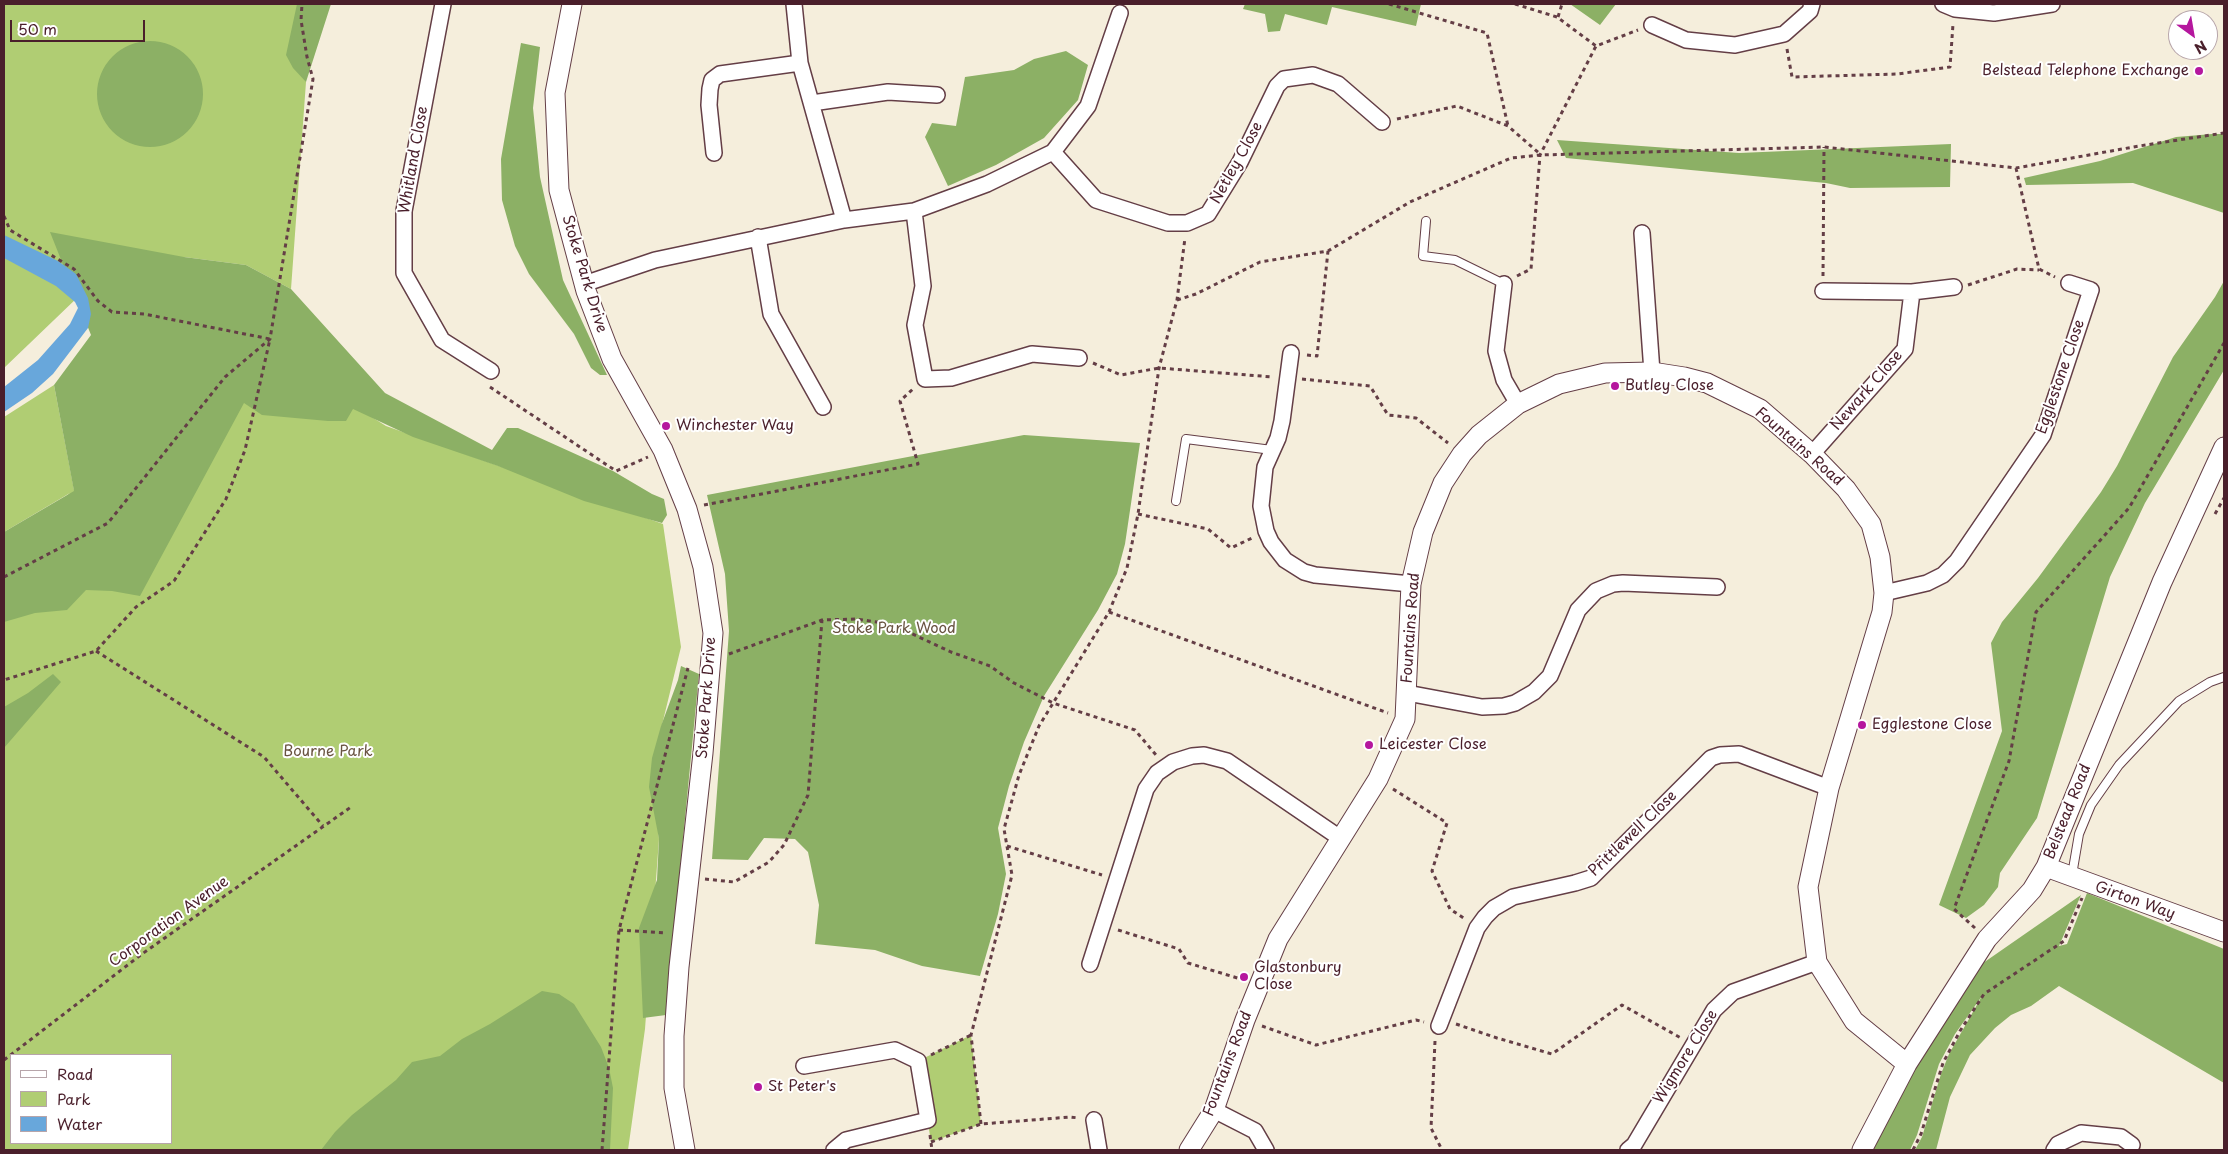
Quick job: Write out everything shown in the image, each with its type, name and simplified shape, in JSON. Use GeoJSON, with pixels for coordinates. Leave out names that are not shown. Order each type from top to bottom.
{"type":"FeatureCollection","features":[{"type":"Feature","properties":{"kind":"street","name":"Whitland Close"},"geometry":{"type":"LineString","coordinates":[[443,4],[404,211],[404,273],[442,340],[491,371]]}},
{"type":"Feature","properties":{"kind":"street","name":"Stoke Park Drive"},"geometry":{"type":"LineString","coordinates":[[572,4],[556,93],[559,190],[584,284],[612,359],[663,450],[687,509],[703,567],[713,633],[712,660],[674,1036],[674,1088],[685,1150]]}},
{"type":"Feature","properties":{"kind":"street"},"geometry":{"type":"LineString","coordinates":[[794,4],[800,63],[844,220]]}},
{"type":"Feature","properties":{"kind":"street"},"geometry":{"type":"LineString","coordinates":[[1652,25],[1686,40],[1735,45],[1784,34],[1810,10],[1812,4]]}},
{"type":"Feature","properties":{"kind":"street"},"geometry":{"type":"LineString","coordinates":[[1949,6],[1994,13],[2052,4]]}},
{"type":"Feature","properties":{"kind":"street"},"geometry":{"type":"LineString","coordinates":[[584,284],[655,260],[844,220],[914,210],[987,184],[1053,152],[1088,106],[1120,14]]}},
{"type":"Feature","properties":{"kind":"street"},"geometry":{"type":"LineString","coordinates":[[714,153],[709,104],[712,80],[720,74],[800,63]]}},
{"type":"Feature","properties":{"kind":"street","name":"Netley Close"},"geometry":{"type":"LineString","coordinates":[[1187,223],[1208,214],[1240,162],[1277,86],[1284,79],[1313,75],[1338,84],[1382,122]]}},
{"type":"Feature","properties":{"kind":"street"},"geometry":{"type":"LineString","coordinates":[[812,103],[888,92],[936,95]]}},
{"type":"Feature","properties":{"kind":"street"},"geometry":{"type":"LineString","coordinates":[[1053,152],[1096,200],[1168,223],[1187,223]]}},
{"type":"Feature","properties":{"kind":"street"},"geometry":{"type":"LineString","coordinates":[[914,210],[923,286],[915,325],[925,378],[951,378],[1032,354],[1079,358]]}},
{"type":"Feature","properties":{"kind":"street"},"geometry":{"type":"LineString","coordinates":[[1642,233],[1652,372]]}},
{"type":"Feature","properties":{"kind":"street"},"geometry":{"type":"LineString","coordinates":[[758,238],[771,314],[823,407]]}},
{"type":"Feature","properties":{"kind":"street","name":"Egglestone Close"},"geometry":{"type":"LineString","coordinates":[[1884,593],[1927,583],[1944,575],[1957,561],[2043,435],[2091,290],[2069,283]]}},
{"type":"Feature","properties":{"kind":"street"},"geometry":{"type":"LineString","coordinates":[[1504,284],[1496,351],[1504,380],[1518,404]]}},
{"type":"Feature","properties":{"kind":"street"},"geometry":{"type":"LineString","coordinates":[[1823,291],[1912,292],[1954,287]]}},
{"type":"Feature","properties":{"kind":"street","name":"Newark Close"},"geometry":{"type":"LineString","coordinates":[[1812,454],[1905,349],[1912,292]]}},
{"type":"Feature","properties":{"kind":"street"},"geometry":{"type":"LineString","coordinates":[[1291,353],[1282,422],[1266,467],[1261,506],[1266,531],[1285,560],[1304,572],[1315,575],[1411,584]]}},
{"type":"Feature","properties":{"kind":"street","name":"Fountains Road"},"geometry":{"type":"LineString","coordinates":[[1189,1150],[1214,1110],[1258,984],[1278,939],[1378,779],[1404,719],[1407,693],[1411,584],[1423,532],[1443,483],[1462,454],[1479,435],[1518,404],[1552,387],[1582,377],[1605,373],[1652,372],[1684,377],[1707,383],[1760,409],[1812,454],[1846,489],[1871,524],[1880,557],[1884,593],[1882,612],[1829,788],[1808,887],[1816,962],[1854,1021],[1907,1064]]}},
{"type":"Feature","properties":{"kind":"street","name":"Belstead Road"},"geometry":{"type":"LineString","coordinates":[[1862,1150],[1907,1064],[1987,939],[2032,890],[2046,867],[2162,582],[2224,446]]}},
{"type":"Feature","properties":{"kind":"street"},"geometry":{"type":"LineString","coordinates":[[1407,693],[1482,707],[1504,706],[1515,703],[1534,692],[1550,676],[1578,610],[1596,591],[1613,584],[1623,583],[1717,587]]}},
{"type":"Feature","properties":{"kind":"street","name":"Prittlewell Close"},"geometry":{"type":"LineString","coordinates":[[1440,1022],[1478,928],[1494,908],[1513,897],[1574,884],[1591,878],[1606,865],[1704,763],[1720,755],[1738,754],[1829,788]]}},
{"type":"Feature","properties":{"kind":"street"},"geometry":{"type":"LineString","coordinates":[[1090,964],[1146,790],[1158,773],[1181,758],[1192,756],[1216,757],[1227,761],[1340,838]]}},
{"type":"Feature","properties":{"kind":"street","name":"Girton Way"},"geometry":{"type":"LineString","coordinates":[[2046,867],[2224,932]]}},
{"type":"Feature","properties":{"kind":"street","name":"Wigmore Close"},"geometry":{"type":"LineString","coordinates":[[1628,1150],[1634,1144],[1714,1010],[1733,992],[1816,962]]}},
{"type":"Feature","properties":{"kind":"street"},"geometry":{"type":"LineString","coordinates":[[804,1066],[895,1050],[918,1061],[928,1120],[846,1140],[834,1150]]}},
{"type":"Feature","properties":{"kind":"street"},"geometry":{"type":"LineString","coordinates":[[1214,1110],[1254,1131],[1266,1150]]}},
{"type":"Feature","properties":{"kind":"street"},"geometry":{"type":"LineString","coordinates":[[1094,1120],[1100,1150]]}},
{"type":"Feature","properties":{"kind":"street"},"geometry":{"type":"LineString","coordinates":[[2054,1150],[2058,1144],[2081,1133],[2121,1137],[2132,1145]]}},
{"type":"Feature","properties":{"kind":"lane"},"geometry":{"type":"LineString","coordinates":[[1426,221],[1423,256],[1455,260],[1504,284]]}},
{"type":"Feature","properties":{"kind":"lane"},"geometry":{"type":"LineString","coordinates":[[1176,501],[1186,438],[1272,450]]}},
{"type":"Feature","properties":{"kind":"lane"},"geometry":{"type":"LineString","coordinates":[[2080,881],[2078,834],[2091,805],[2119,765],[2179,701],[2210,682],[2224,677]]}},
{"type":"Feature","properties":{"kind":"path"},"geometry":{"type":"LineString","coordinates":[[4,680],[96,651],[136,607],[174,582],[226,499],[245,450],[270,339],[313,79],[301,20],[302,4]]}},
{"type":"Feature","properties":{"kind":"path"},"geometry":{"type":"LineString","coordinates":[[1389,4],[1487,33],[1508,126]]}},
{"type":"Feature","properties":{"kind":"path"},"geometry":{"type":"LineString","coordinates":[[1515,4],[1558,17],[1596,46]]}},
{"type":"Feature","properties":{"kind":"path"},"geometry":{"type":"LineString","coordinates":[[1558,17],[1562,4]]}},
{"type":"Feature","properties":{"kind":"path"},"geometry":{"type":"LineString","coordinates":[[1784,34],[1792,76],[1897,74],[1950,67],[1949,6]]}},
{"type":"Feature","properties":{"kind":"path"},"geometry":{"type":"LineString","coordinates":[[1504,284],[1531,269],[1540,155],[1596,46],[1652,25]]}},
{"type":"Feature","properties":{"kind":"path"},"geometry":{"type":"LineString","coordinates":[[1382,122],[1457,106],[1508,126],[1540,155]]}},
{"type":"Feature","properties":{"kind":"path"},"geometry":{"type":"LineString","coordinates":[[1177,300],[1196,294],[1260,262],[1328,251],[1410,202],[1511,158],[1540,155],[1824,147],[2016,168],[2224,133]]}},
{"type":"Feature","properties":{"kind":"path"},"geometry":{"type":"LineString","coordinates":[[1823,291],[1824,147]]}},
{"type":"Feature","properties":{"kind":"path"},"geometry":{"type":"LineString","coordinates":[[2016,168],[2039,269]]}},
{"type":"Feature","properties":{"kind":"path"},"geometry":{"type":"LineString","coordinates":[[4,216],[10,230],[74,269],[98,301],[112,312],[144,314],[270,339]]}},
{"type":"Feature","properties":{"kind":"path"},"geometry":{"type":"LineString","coordinates":[[981,1124],[971,1035],[1012,875],[1004,829],[1019,775],[1039,726],[1109,612],[1126,568],[1138,514],[1159,368],[1177,300],[1187,223]]}},
{"type":"Feature","properties":{"kind":"path"},"geometry":{"type":"LineString","coordinates":[[1291,353],[1318,356],[1328,251]]}},
{"type":"Feature","properties":{"kind":"path"},"geometry":{"type":"LineString","coordinates":[[1954,287],[1975,284],[2017,269],[2039,269],[2069,283]]}},
{"type":"Feature","properties":{"kind":"path"},"geometry":{"type":"LineString","coordinates":[[4,577],[108,523],[225,377],[270,339]]}},
{"type":"Feature","properties":{"kind":"path"},"geometry":{"type":"LineString","coordinates":[[1987,939],[1954,909],[2009,761],[2036,612],[2129,508],[2224,343]]}},
{"type":"Feature","properties":{"kind":"path"},"geometry":{"type":"LineString","coordinates":[[491,371],[490,387],[616,471],[663,450]]}},
{"type":"Feature","properties":{"kind":"path"},"geometry":{"type":"LineString","coordinates":[[687,509],[724,500],[918,464],[900,401],[925,378]]}},
{"type":"Feature","properties":{"kind":"path"},"geometry":{"type":"LineString","coordinates":[[1138,514],[1208,528],[1231,548],[1266,531]]}},
{"type":"Feature","properties":{"kind":"path"},"geometry":{"type":"LineString","coordinates":[[1109,612],[1404,719]]}},
{"type":"Feature","properties":{"kind":"path"},"geometry":{"type":"LineString","coordinates":[[712,660],[822,620],[856,619],[891,624],[951,652],[990,666],[1014,682],[1053,703],[1135,730],[1165,767]]}},
{"type":"Feature","properties":{"kind":"path"},"geometry":{"type":"LineString","coordinates":[[690,877],[734,882],[769,862],[784,845],[808,795],[822,620]]}},
{"type":"Feature","properties":{"kind":"path"},"geometry":{"type":"LineString","coordinates":[[96,651],[264,757],[323,826]]}},
{"type":"Feature","properties":{"kind":"path"},"geometry":{"type":"LineString","coordinates":[[602,1150],[619,930],[688,668]]}},
{"type":"Feature","properties":{"kind":"path"},"geometry":{"type":"LineString","coordinates":[[1378,779],[1447,823],[1432,872],[1450,908],[1478,928]]}},
{"type":"Feature","properties":{"kind":"path","name":"Corporation Avenue"},"geometry":{"type":"LineString","coordinates":[[12,1054],[142,954],[351,807]]}},
{"type":"Feature","properties":{"kind":"path"},"geometry":{"type":"LineString","coordinates":[[1007,846],[1117,880]]}},
{"type":"Feature","properties":{"kind":"path"},"geometry":{"type":"LineString","coordinates":[[1913,1150],[1921,1134],[1943,1064],[1960,1031],[1984,994],[2064,941],[2080,881]]}},
{"type":"Feature","properties":{"kind":"path"},"geometry":{"type":"LineString","coordinates":[[1103,926],[1179,950],[1188,963],[1258,984]]}},
{"type":"Feature","properties":{"kind":"path"},"geometry":{"type":"LineString","coordinates":[[619,930],[684,934]]}},
{"type":"Feature","properties":{"kind":"path"},"geometry":{"type":"LineString","coordinates":[[1245,1020],[1316,1045],[1416,1020],[1440,1022],[1552,1054],[1622,1005],[1692,1045]]}},
{"type":"Feature","properties":{"kind":"path"},"geometry":{"type":"LineString","coordinates":[[1440,1022],[1433,1048],[1431,1128],[1442,1150]]}},
{"type":"Feature","properties":{"kind":"path"},"geometry":{"type":"LineString","coordinates":[[918,1061],[971,1035]]}},
{"type":"Feature","properties":{"kind":"path"},"geometry":{"type":"LineString","coordinates":[[931,1142],[981,1124],[1070,1117],[1094,1120]]}},
{"type":"Feature","properties":{"kind":"green space"},"geometry":{"type":"Polygon","coordinates":[[[4,4],[303,4],[301,48],[306,82],[291,289],[246,265],[184,257],[79,296],[4,368],[4,4]]]}},
{"type":"Feature","properties":{"kind":"green space"},"geometry":{"type":"Polygon","coordinates":[[[297,4],[331,4],[306,82],[293,68],[286,55],[297,4]]]}},
{"type":"Feature","properties":{"kind":"green space"},"geometry":{"type":"Polygon","coordinates":[[[1245,4],[1421,4],[1416,26],[1332,7],[1327,25],[1285,14],[1280,31],[1268,32],[1265,14],[1243,9],[1245,4]]]}},
{"type":"Feature","properties":{"kind":"green space"},"geometry":{"type":"Polygon","coordinates":[[[1570,4],[1616,4],[1600,25],[1570,4]]]}},
{"type":"Feature","properties":{"kind":"green space"},"geometry":{"type":"Polygon","coordinates":[[[150,41],[170,45],[187,57],[199,74],[203,94],[199,114],[187,131],[170,143],[150,147],[130,143],[113,131],[101,114],[97,94],[101,74],[113,57],[130,45],[150,41]]]}},
{"type":"Feature","properties":{"kind":"green space"},"geometry":{"type":"Polygon","coordinates":[[[521,43],[540,47],[533,108],[540,177],[563,280],[607,375],[600,375],[591,368],[574,334],[529,274],[515,246],[502,200],[501,159],[521,43]]]}},
{"type":"Feature","properties":{"kind":"green space"},"geometry":{"type":"Polygon","coordinates":[[[1066,51],[1088,65],[1078,100],[1044,138],[996,165],[948,186],[925,137],[932,123],[956,126],[965,77],[1014,70],[1034,59],[1066,51]]]}},
{"type":"Feature","properties":{"kind":"green space"},"geometry":{"type":"Polygon","coordinates":[[[2224,134],[2224,213],[2133,183],[2026,185],[2024,178],[2100,161],[2176,137],[2224,134]]]}},
{"type":"Feature","properties":{"kind":"green space"},"geometry":{"type":"Polygon","coordinates":[[[1557,140],[1739,153],[1951,144],[1950,187],[1850,188],[1826,183],[1566,158],[1557,140]]]}},
{"type":"Feature","properties":{"kind":"green space"},"geometry":{"type":"Polygon","coordinates":[[[50,232],[184,257],[246,265],[291,289],[385,393],[492,450],[507,428],[518,428],[613,471],[664,499],[667,515],[662,523],[584,501],[498,466],[413,437],[353,409],[346,421],[328,421],[262,415],[244,403],[140,596],[112,591],[86,590],[67,610],[35,613],[4,622],[4,532],[74,491],[54,385],[91,335],[50,232]]]}},
{"type":"Feature","properties":{"kind":"green space"},"geometry":{"type":"Polygon","coordinates":[[[2224,281],[2224,370],[2145,503],[2110,577],[2037,818],[2000,873],[1998,887],[1984,905],[1966,918],[1939,905],[2002,731],[1991,643],[2002,622],[2038,578],[2101,492],[2117,466],[2173,357],[2224,281]]]}},
{"type":"Feature","properties":{"kind":"green space","name":"Bourne Park"},"geometry":{"type":"Polygon","coordinates":[[[248,339],[386,426],[663,524],[681,647],[651,770],[659,839],[645,1029],[628,1150],[4,1150],[4,551],[70,493],[4,532],[4,417],[54,385],[74,490],[248,339]]]}},
{"type":"Feature","properties":{"kind":"green space","name":"Stoke Park Wood"},"geometry":{"type":"Polygon","coordinates":[[[1024,435],[1140,443],[1125,544],[1117,574],[1098,610],[1044,696],[1024,742],[1009,786],[998,828],[1006,874],[998,914],[980,976],[922,966],[875,950],[815,944],[819,905],[808,852],[795,839],[764,838],[748,860],[712,859],[729,631],[725,574],[707,495],[1024,435]]]}},
{"type":"Feature","properties":{"kind":"green space"},"geometry":{"type":"Polygon","coordinates":[[[681,666],[699,674],[666,1015],[643,1018],[639,928],[657,880],[659,839],[649,787],[652,758],[681,666]]]}},
{"type":"Feature","properties":{"kind":"green space"},"geometry":{"type":"Polygon","coordinates":[[[53,674],[61,682],[4,748],[4,707],[28,693],[53,674]]]}},
{"type":"Feature","properties":{"kind":"green space"},"geometry":{"type":"Polygon","coordinates":[[[2087,893],[2224,949],[2224,1083],[2059,986],[2031,1006],[2011,1015],[1995,1028],[1970,1055],[1950,1097],[1936,1150],[1915,1150],[1922,1137],[1949,1054],[1982,996],[1955,1034],[1939,1064],[1917,1135],[1910,1150],[1860,1150],[1950,986],[2081,895],[2059,946],[2067,944],[2087,893]]]}},
{"type":"Feature","properties":{"kind":"green space"},"geometry":{"type":"Polygon","coordinates":[[[542,991],[559,994],[574,1004],[601,1047],[609,1068],[613,1088],[610,1150],[321,1150],[352,1115],[396,1080],[412,1062],[440,1056],[462,1039],[490,1024],[542,991]]]}},
{"type":"Feature","properties":{"kind":"green space"},"geometry":{"type":"Polygon","coordinates":[[[971,1035],[981,1124],[931,1142],[918,1061],[971,1035]]]}},
{"type":"Feature","properties":{"kind":"water"},"geometry":{"type":"Polygon","coordinates":[[[4,235],[58,261],[76,274],[88,298],[91,314],[88,328],[53,374],[32,393],[4,412],[4,387],[38,360],[70,324],[78,308],[75,302],[56,286],[4,258],[4,235]]]}},
{"type":"Feature","properties":{"kind":"place","name":"Belstead Telephone Exchange"},"geometry":{"type":"Point","coordinates":[2199,71]}},
{"type":"Feature","properties":{"kind":"place","name":"Butley Close"},"geometry":{"type":"Point","coordinates":[1615,386]}},
{"type":"Feature","properties":{"kind":"place","name":"Winchester Way"},"geometry":{"type":"Point","coordinates":[666,426]}},
{"type":"Feature","properties":{"kind":"place","name":"Egglestone Close"},"geometry":{"type":"Point","coordinates":[1862,725]}},
{"type":"Feature","properties":{"kind":"place","name":"Leicester Close"},"geometry":{"type":"Point","coordinates":[1369,745]}},
{"type":"Feature","properties":{"kind":"place","name":"Glastonbury Close"},"geometry":{"type":"Point","coordinates":[1244,977]}},
{"type":"Feature","properties":{"kind":"place","name":"St Peter's"},"geometry":{"type":"Point","coordinates":[758,1087]}}]}
